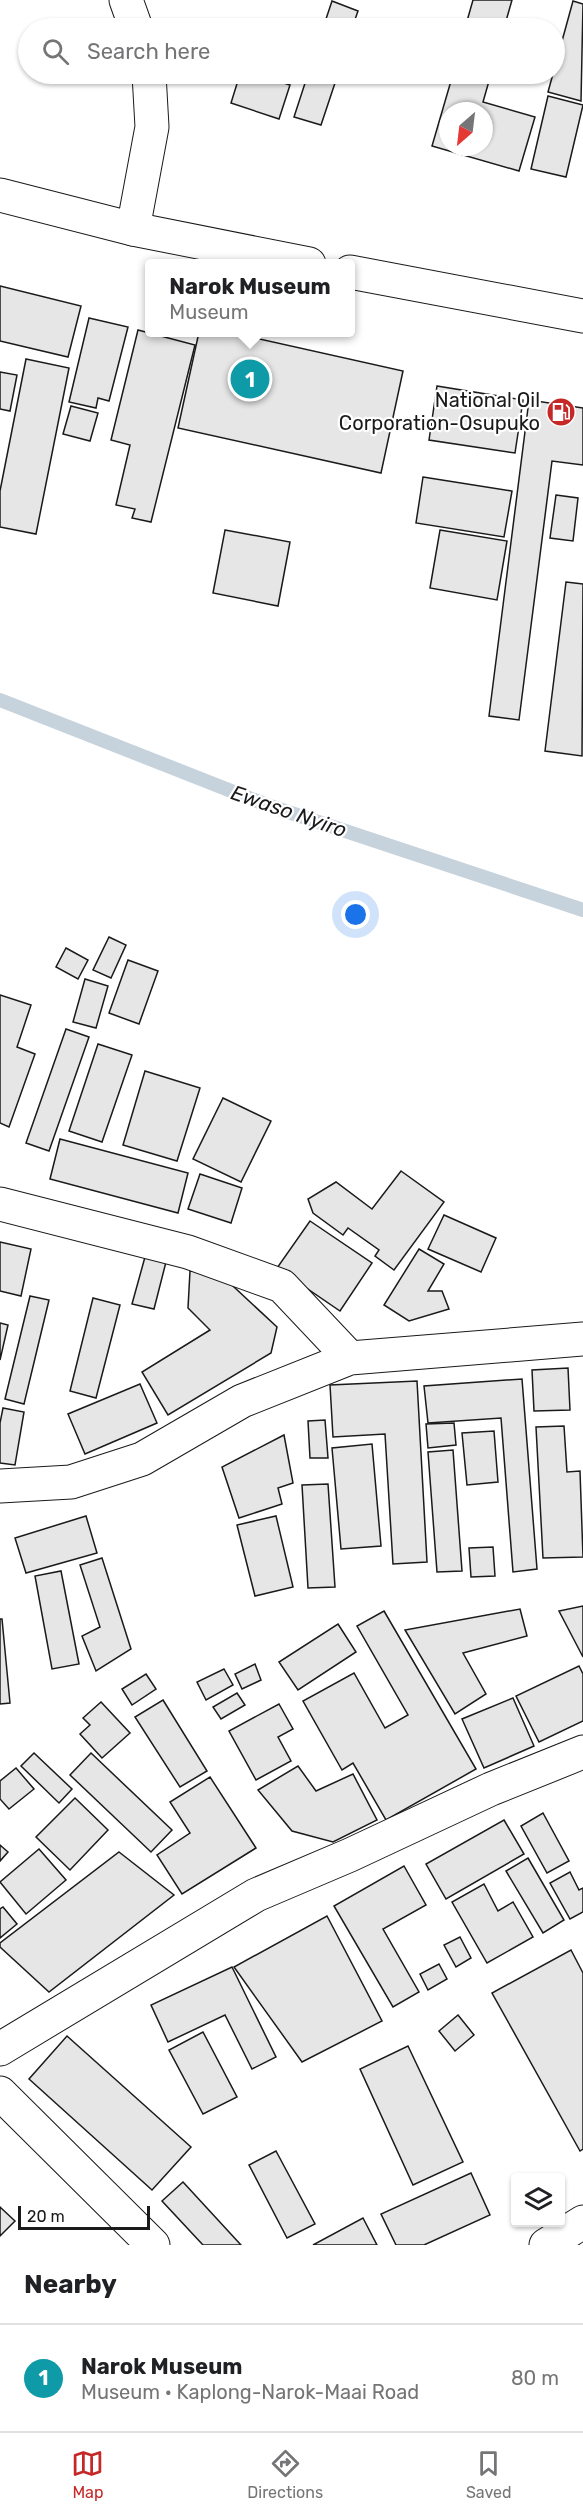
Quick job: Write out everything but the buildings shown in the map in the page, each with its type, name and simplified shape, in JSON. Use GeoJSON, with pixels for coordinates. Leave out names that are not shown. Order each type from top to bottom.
{"type":"FeatureCollection","features":[{"type":"Feature","properties":{"kind":"main road"},"geometry":{"type":"LineString","coordinates":[[126,0],[132,18]]}},
{"type":"Feature","properties":{"kind":"main road"},"geometry":{"type":"LineString","coordinates":[[133,229],[152,127],[149,84]]}},
{"type":"Feature","properties":{"kind":"main road"},"geometry":{"type":"LineString","coordinates":[[0,195],[133,229],[284,259]]}},
{"type":"Feature","properties":{"kind":"main road"},"geometry":{"type":"LineString","coordinates":[[355,273],[583,316]]}},
{"type":"Feature","properties":{"kind":"main road"},"geometry":{"type":"LineString","coordinates":[[0,1204],[188,1252],[282,1286],[350,1358]]}},
{"type":"Feature","properties":{"kind":"main road"},"geometry":{"type":"LineString","coordinates":[[0,1486],[71,1482],[142,1459],[242,1401],[350,1358],[583,1339]]}},
{"type":"Feature","properties":{"kind":"main road"},"geometry":{"type":"LineString","coordinates":[[0,2049],[256,1895],[350,1855],[491,1789],[583,1752]]}},
{"type":"Feature","properties":{"kind":"main road"},"geometry":{"type":"LineString","coordinates":[[0,2093],[153,2245]]}},
{"type":"Feature","properties":{"kind":"main road"},"geometry":{"type":"LineString","coordinates":[[546,2245],[583,2222]]}},
{"type":"Feature","properties":{"kind":"waterway","name":"Ewaso Nyiro"},"geometry":{"type":"LineString","coordinates":[[0,700],[267,805],[583,910]]}},
{"type":"Feature","properties":{"kind":"place","name":"Narok Museum"},"geometry":{"type":"Point","coordinates":[250,379]}},
{"type":"Feature","properties":{"kind":"place","name":"National Oil Corporation-Osupuko"},"geometry":{"type":"Point","coordinates":[561,412]}}]}
